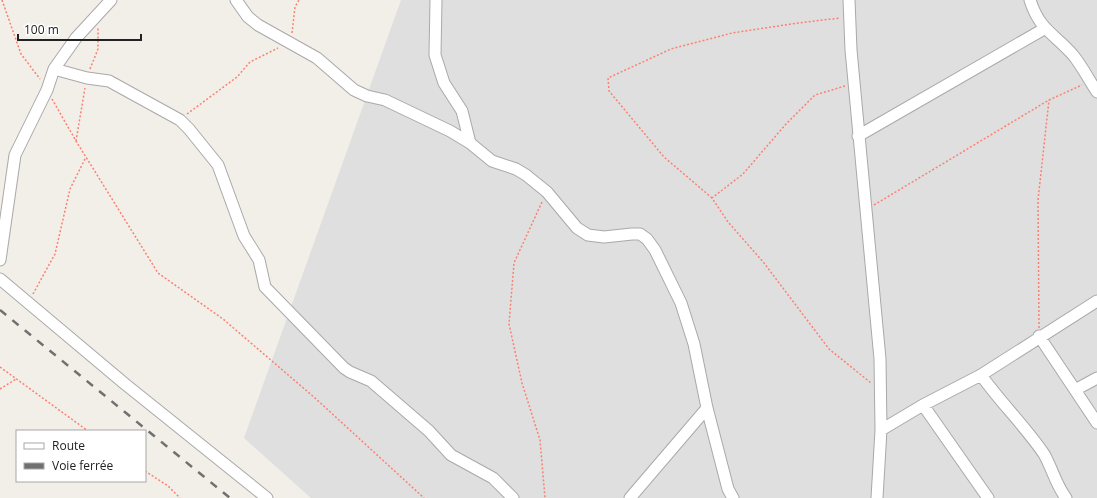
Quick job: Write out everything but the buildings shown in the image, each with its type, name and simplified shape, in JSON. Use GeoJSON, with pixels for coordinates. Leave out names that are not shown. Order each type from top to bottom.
{"type":"FeatureCollection","features":[{"type":"Feature","properties":{"kind":"street"},"geometry":{"type":"LineString","coordinates":[[0,260],[15,155],[47,90],[54,69],[76,38],[111,0]]}},
{"type":"Feature","properties":{"kind":"street"},"geometry":{"type":"LineString","coordinates":[[236,0],[248,17],[258,25],[317,58],[354,90],[398,105],[460,136],[492,161],[516,170],[547,192],[577,228],[588,235],[604,238],[640,234],[647,239],[655,250],[681,303],[694,344],[707,408],[728,488],[733,498]]}},
{"type":"Feature","properties":{"kind":"street"},"geometry":{"type":"LineString","coordinates":[[436,0],[435,55],[444,83],[462,112],[470,143]]}},
{"type":"Feature","properties":{"kind":"street"},"geometry":{"type":"LineString","coordinates":[[849,0],[858,136],[880,359],[879,391],[881,430],[877,498]]}},
{"type":"Feature","properties":{"kind":"street"},"geometry":{"type":"LineString","coordinates":[[1030,0],[1044,29],[1073,55],[1097,92]]}},
{"type":"Feature","properties":{"kind":"street"},"geometry":{"type":"LineString","coordinates":[[858,136],[1044,29]]}},
{"type":"Feature","properties":{"kind":"street"},"geometry":{"type":"LineString","coordinates":[[54,69],[109,82],[180,120],[218,165],[244,236],[259,260],[265,287],[344,368],[371,381],[429,431],[451,455],[493,478],[513,498]]}},
{"type":"Feature","properties":{"kind":"street"},"geometry":{"type":"LineString","coordinates":[[0,279],[132,389],[267,498]]}},
{"type":"Feature","properties":{"kind":"street"},"geometry":{"type":"LineString","coordinates":[[881,430],[923,405],[981,375],[1039,336],[1097,300]]}},
{"type":"Feature","properties":{"kind":"street"},"geometry":{"type":"LineString","coordinates":[[1039,336],[1097,422]]}},
{"type":"Feature","properties":{"kind":"street"},"geometry":{"type":"LineString","coordinates":[[981,375],[1037,445],[1052,470],[1061,492],[1066,498]]}},
{"type":"Feature","properties":{"kind":"street"},"geometry":{"type":"LineString","coordinates":[[1075,390],[1097,378]]}},
{"type":"Feature","properties":{"kind":"street"},"geometry":{"type":"LineString","coordinates":[[923,405],[988,498]]}},
{"type":"Feature","properties":{"kind":"street"},"geometry":{"type":"LineString","coordinates":[[630,498],[707,408]]}},
{"type":"Feature","properties":{"kind":"path"},"geometry":{"type":"LineString","coordinates":[[2,0],[21,54],[47,90],[86,157],[158,273],[223,319],[315,398],[424,498]]}},
{"type":"Feature","properties":{"kind":"path"},"geometry":{"type":"LineString","coordinates":[[180,120],[237,76],[250,62],[291,43],[295,7],[299,0]]}},
{"type":"Feature","properties":{"kind":"path"},"geometry":{"type":"LineString","coordinates":[[849,17],[732,33],[671,49],[608,78],[609,91],[664,157],[712,198],[728,222],[764,263],[829,349],[879,391]]}},
{"type":"Feature","properties":{"kind":"path"},"geometry":{"type":"LineString","coordinates":[[866,210],[1049,100],[1090,81]]}},
{"type":"Feature","properties":{"kind":"path"},"geometry":{"type":"LineString","coordinates":[[712,198],[743,174],[781,130],[815,95],[848,85]]}},
{"type":"Feature","properties":{"kind":"path"},"geometry":{"type":"LineString","coordinates":[[1039,336],[1038,200],[1049,100]]}},
{"type":"Feature","properties":{"kind":"path"},"geometry":{"type":"LineString","coordinates":[[29,303],[55,254],[70,189],[86,157]]}},
{"type":"Feature","properties":{"kind":"path"},"geometry":{"type":"LineString","coordinates":[[545,498],[540,440],[522,383],[509,324],[514,263],[547,192]]}},
{"type":"Feature","properties":{"kind":"path"},"geometry":{"type":"LineString","coordinates":[[0,367],[87,430]]}},
{"type":"Feature","properties":{"kind":"path"},"geometry":{"type":"LineString","coordinates":[[0,389],[16,379]]}},
{"type":"Feature","properties":{"kind":"path"},"geometry":{"type":"LineString","coordinates":[[146,472],[168,486],[180,498]]}},
{"type":"Feature","properties":{"kind":"shaded area"},"geometry":{"type":"Polygon","coordinates":[[[401,0],[1097,0],[1097,498],[311,498],[244,438],[401,0]]]}},
{"type":"Feature","properties":{"kind":"railway"},"geometry":{"type":"LineString","coordinates":[[0,310],[230,498]]}}]}
